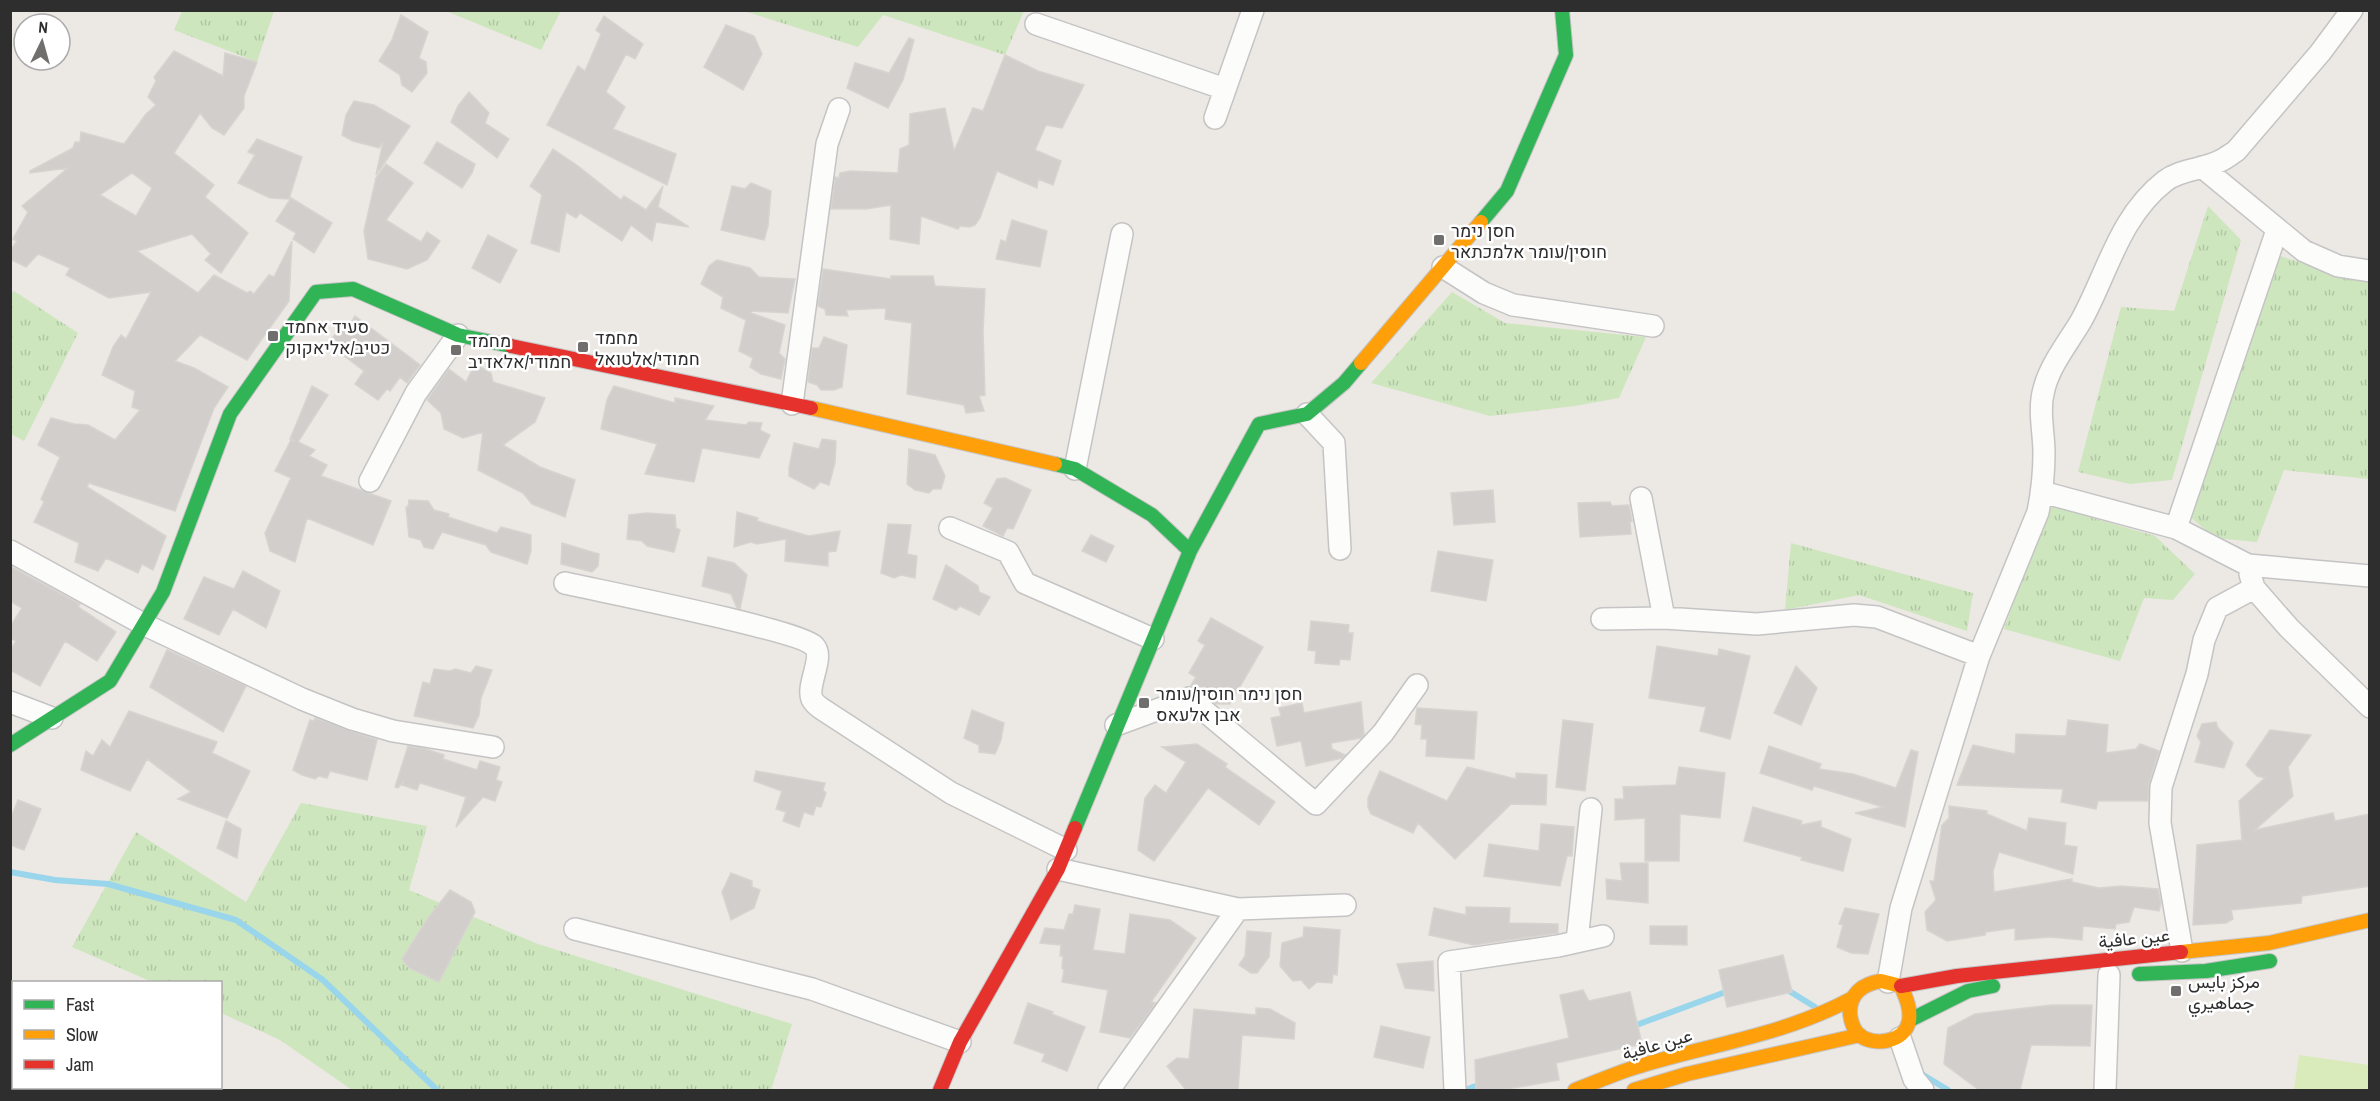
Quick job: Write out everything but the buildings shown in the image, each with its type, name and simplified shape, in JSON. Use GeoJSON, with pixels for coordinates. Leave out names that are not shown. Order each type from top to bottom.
{"type":"FeatureCollection","features":[{"type":"Feature","properties":{"kind":"street"},"geometry":{"type":"LineString","coordinates":[[1215,118],[1253,10]]}},
{"type":"Feature","properties":{"kind":"street"},"geometry":{"type":"LineString","coordinates":[[940,1090],[960,1042],[1058,869],[1190,551],[1258,424],[1307,414],[1344,382],[1507,191],[1566,56],[1562,10]]}},
{"type":"Feature","properties":{"kind":"street"},"geometry":{"type":"LineString","coordinates":[[1923,1090],[1914,1078],[1905,1029],[1911,1005],[1894,984],[1901,908],[1979,656],[2038,512],[2042,492],[2044,452],[2041,411],[2044,388],[2055,364],[2082,319],[2117,241],[2140,207],[2166,180],[2180,172],[2221,161],[2236,151],[2320,53],[2352,10]]}},
{"type":"Feature","properties":{"kind":"street"},"geometry":{"type":"LineString","coordinates":[[1036,24],[1225,89]]}},
{"type":"Feature","properties":{"kind":"street"},"geometry":{"type":"LineString","coordinates":[[792,404],[825,153],[839,109]]}},
{"type":"Feature","properties":{"kind":"street"},"geometry":{"type":"LineString","coordinates":[[2202,167],[2304,251],[2338,266],[2370,271]]}},
{"type":"Feature","properties":{"kind":"street"},"geometry":{"type":"LineString","coordinates":[[2176,528],[2277,230]]}},
{"type":"Feature","properties":{"kind":"street"},"geometry":{"type":"LineString","coordinates":[[1075,469],[1122,234]]}},
{"type":"Feature","properties":{"kind":"street"},"geometry":{"type":"LineString","coordinates":[[1443,267],[1484,294],[1513,305],[1653,326]]}},
{"type":"Feature","properties":{"kind":"street"},"geometry":{"type":"LineString","coordinates":[[10,746],[110,681],[163,592],[230,414],[316,292],[353,289],[458,335],[792,404],[1075,469],[1152,515],[1190,551]]}},
{"type":"Feature","properties":{"kind":"street"},"geometry":{"type":"LineString","coordinates":[[370,481],[416,393],[458,335]]}},
{"type":"Feature","properties":{"kind":"street"},"geometry":{"type":"LineString","coordinates":[[1307,414],[1334,443],[1340,549]]}},
{"type":"Feature","properties":{"kind":"street"},"geometry":{"type":"LineString","coordinates":[[2042,492],[2176,528],[2248,565],[2370,576]]}},
{"type":"Feature","properties":{"kind":"street"},"geometry":{"type":"LineString","coordinates":[[1641,498],[1664,618]]}},
{"type":"Feature","properties":{"kind":"street"},"geometry":{"type":"LineString","coordinates":[[950,528],[1008,552],[1025,583],[1153,639]]}},
{"type":"Feature","properties":{"kind":"street"},"geometry":{"type":"LineString","coordinates":[[10,551],[143,624],[302,699],[352,719],[393,731],[493,747]]}},
{"type":"Feature","properties":{"kind":"street"},"geometry":{"type":"LineString","coordinates":[[2248,565],[2254,588],[2289,628],[2370,707]]}},
{"type":"Feature","properties":{"kind":"street"},"geometry":{"type":"LineString","coordinates":[[565,583],[801,638],[814,645],[818,653],[811,691],[812,700],[822,709],[951,794],[1066,850]]}},
{"type":"Feature","properties":{"kind":"street"},"geometry":{"type":"LineString","coordinates":[[2182,951],[2160,823],[2161,787],[2198,674],[2204,639],[2217,608],[2254,588]]}},
{"type":"Feature","properties":{"kind":"street"},"geometry":{"type":"LineString","coordinates":[[1602,619],[1664,618],[1757,624],[1854,615],[1877,617],[1979,656]]}},
{"type":"Feature","properties":{"kind":"street"},"geometry":{"type":"LineString","coordinates":[[1116,725],[1189,698],[1316,804],[1383,733],[1417,685]]}},
{"type":"Feature","properties":{"kind":"street"},"geometry":{"type":"LineString","coordinates":[[10,702],[52,718]]}},
{"type":"Feature","properties":{"kind":"street"},"geometry":{"type":"LineString","coordinates":[[1577,941],[1591,809]]}},
{"type":"Feature","properties":{"kind":"street"},"geometry":{"type":"LineString","coordinates":[[1058,869],[1238,909],[1345,905]]}},
{"type":"Feature","properties":{"kind":"street"},"geometry":{"type":"LineString","coordinates":[[1109,1090],[1238,909]]}},
{"type":"Feature","properties":{"kind":"street","name":"عين عافية"},"geometry":{"type":"LineString","coordinates":[[1894,984],[2269,943],[2370,920]]}},
{"type":"Feature","properties":{"kind":"street"},"geometry":{"type":"LineString","coordinates":[[575,929],[812,989],[960,1042]]}},
{"type":"Feature","properties":{"kind":"street"},"geometry":{"type":"LineString","coordinates":[[1455,1090],[1449,962],[1558,946],[1603,936]]}},
{"type":"Feature","properties":{"kind":"street","name":"عين عافية"},"geometry":{"type":"LineString","coordinates":[[2114,975],[2206,971],[2279,960]]}},
{"type":"Feature","properties":{"kind":"street"},"geometry":{"type":"LineString","coordinates":[[2105,1090],[2114,975]]}},
{"type":"Feature","properties":{"kind":"street"},"geometry":{"type":"LineString","coordinates":[[1894,984],[1871,982],[1851,999],[1850,1021],[1860,1035],[1872,1042],[1882,1043],[1968,991],[2007,982],[2075,978]]}},
{"type":"Feature","properties":{"kind":"street","name":"عين عافية"},"geometry":{"type":"LineString","coordinates":[[1575,1090],[1637,1067],[1798,1025],[1833,1010],[1851,999]]}},
{"type":"Feature","properties":{"kind":"street","name":"عين عافية"},"geometry":{"type":"LineString","coordinates":[[1634,1090],[1687,1074],[1860,1035]]}},
{"type":"Feature","properties":{"kind":"green space"},"geometry":{"type":"Polygon","coordinates":[[[182,10],[274,11],[257,62],[174,30],[182,10]]]}},
{"type":"Feature","properties":{"kind":"green space"},"geometry":{"type":"Polygon","coordinates":[[[561,10],[541,50],[446,11],[561,10]]]}},
{"type":"Feature","properties":{"kind":"green space"},"geometry":{"type":"Polygon","coordinates":[[[744,11],[1024,11],[1005,55],[883,15],[858,47],[744,11]]]}},
{"type":"Feature","properties":{"kind":"green space"},"geometry":{"type":"Polygon","coordinates":[[[2208,206],[2241,240],[2172,480],[2130,484],[2078,472],[2121,307],[2174,311],[2208,206]]]}},
{"type":"Feature","properties":{"kind":"green space"},"geometry":{"type":"Polygon","coordinates":[[[2276,255],[2369,283],[2369,479],[2284,470],[2257,542],[2215,538],[2190,517],[2276,255]]]}},
{"type":"Feature","properties":{"kind":"green space"},"geometry":{"type":"Polygon","coordinates":[[[14,291],[78,333],[24,441],[11,434],[10,294],[14,291]]]}},
{"type":"Feature","properties":{"kind":"green space"},"geometry":{"type":"Polygon","coordinates":[[[1452,292],[1505,323],[1646,337],[1619,398],[1575,406],[1490,416],[1371,383],[1452,292]]]}},
{"type":"Feature","properties":{"kind":"green space"},"geometry":{"type":"Polygon","coordinates":[[[2048,505],[2155,536],[2195,574],[2173,600],[2144,598],[2120,661],[2004,629],[2048,505]]]}},
{"type":"Feature","properties":{"kind":"green space"},"geometry":{"type":"Polygon","coordinates":[[[1791,543],[1973,593],[1967,631],[1859,595],[1785,610],[1791,543]]]}},
{"type":"Feature","properties":{"kind":"green space"},"geometry":{"type":"Polygon","coordinates":[[[301,803],[427,826],[409,890],[538,944],[792,1024],[771,1090],[352,1090],[280,1040],[222,1013],[222,981],[150,981],[72,947],[136,832],[246,902],[301,803]]]}},
{"type":"Feature","properties":{"kind":"green space"},"geometry":{"type":"Polygon","coordinates":[[[2299,1055],[2369,1065],[2369,1090],[2294,1090],[2299,1055]]]}},
{"type":"Feature","properties":{"kind":"waterway"},"geometry":{"type":"LineString","coordinates":[[10,872],[55,880],[108,884],[236,920],[323,980],[437,1090]]}},
{"type":"Feature","properties":{"kind":"waterway"},"geometry":{"type":"LineString","coordinates":[[1786,989],[1815,1007]]}},
{"type":"Feature","properties":{"kind":"waterway"},"geometry":{"type":"LineString","coordinates":[[1631,1027],[1731,990]]}},
{"type":"Feature","properties":{"kind":"waterway"},"geometry":{"type":"LineString","coordinates":[[1920,1073],[1948,1090]]}},
{"type":"Feature","properties":{"kind":"waterway"},"geometry":{"type":"LineString","coordinates":[[1465,1090],[1481,1084]]}},
{"type":"Feature","properties":{"kind":"traffic: fast"},"geometry":{"type":"LineString","coordinates":[[1481,222],[1507,191],[1566,55],[1562,10]]}},
{"type":"Feature","properties":{"kind":"traffic: fast"},"geometry":{"type":"LineString","coordinates":[[10,745],[110,681],[163,592],[230,414],[316,292],[353,289],[458,335],[511,346]]}},
{"type":"Feature","properties":{"kind":"traffic: fast"},"geometry":{"type":"LineString","coordinates":[[1075,828],[1190,551],[1259,424],[1307,414],[1344,383],[1361,363]]}},
{"type":"Feature","properties":{"kind":"traffic: fast"},"geometry":{"type":"LineString","coordinates":[[1055,464],[1075,469],[1152,515],[1190,551]]}},
{"type":"Feature","properties":{"kind":"traffic: fast"},"geometry":{"type":"LineString","coordinates":[[2139,974],[2206,971],[2270,961]]}},
{"type":"Feature","properties":{"kind":"traffic: fast"},"geometry":{"type":"LineString","coordinates":[[1910,1020],[1968,991],[1993,986]]}},
{"type":"Feature","properties":{"kind":"traffic: slow"},"geometry":{"type":"LineString","coordinates":[[1361,363],[1481,222]]}},
{"type":"Feature","properties":{"kind":"traffic: slow"},"geometry":{"type":"LineString","coordinates":[[811,408],[1055,464]]}},
{"type":"Feature","properties":{"kind":"traffic: slow"},"geometry":{"type":"LineString","coordinates":[[2181,952],[2269,943],[2370,920]]}},
{"type":"Feature","properties":{"kind":"traffic: slow"},"geometry":{"type":"LineString","coordinates":[[1881,981],[1901,986],[1909,1007],[1909,1021],[1902,1034],[1895,1038],[1873,1041],[1865,1039],[1855,1030],[1850,1007],[1858,991],[1881,981]]}},
{"type":"Feature","properties":{"kind":"traffic: slow"},"geometry":{"type":"LineString","coordinates":[[1575,1090],[1632,1068],[1800,1022],[1851,999]]}},
{"type":"Feature","properties":{"kind":"traffic: slow"},"geometry":{"type":"LineString","coordinates":[[1634,1090],[1687,1074],[1860,1035]]}},
{"type":"Feature","properties":{"kind":"traffic: jam"},"geometry":{"type":"LineString","coordinates":[[511,346],[811,408]]}},
{"type":"Feature","properties":{"kind":"traffic: jam"},"geometry":{"type":"LineString","coordinates":[[940,1090],[960,1042],[1058,869],[1075,828]]}},
{"type":"Feature","properties":{"kind":"traffic: jam"},"geometry":{"type":"LineString","coordinates":[[1901,986],[1957,976],[2181,952]]}},
{"type":"Feature","properties":{"kind":"place","name":"חסן נימר חוסין/עומר אלמכתאר"},"geometry":{"type":"Point","coordinates":[1439,240]}},
{"type":"Feature","properties":{"kind":"place","name":"סעיד אחמד כטיב/אליאקוק"},"geometry":{"type":"Point","coordinates":[273,336]}},
{"type":"Feature","properties":{"kind":"place","name":"מחמד חמודי/אלטואל"},"geometry":{"type":"Point","coordinates":[583,347]}},
{"type":"Feature","properties":{"kind":"place","name":"מחמד חמודי/אלאדיב"},"geometry":{"type":"Point","coordinates":[456,350]}},
{"type":"Feature","properties":{"kind":"place","name":"חסן נימר חוסין/עומר אבן אלעאס"},"geometry":{"type":"Point","coordinates":[1144,703]}},
{"type":"Feature","properties":{"kind":"place","name":"مركز بايس جماهيري"},"geometry":{"type":"Point","coordinates":[2176,991]}}]}
